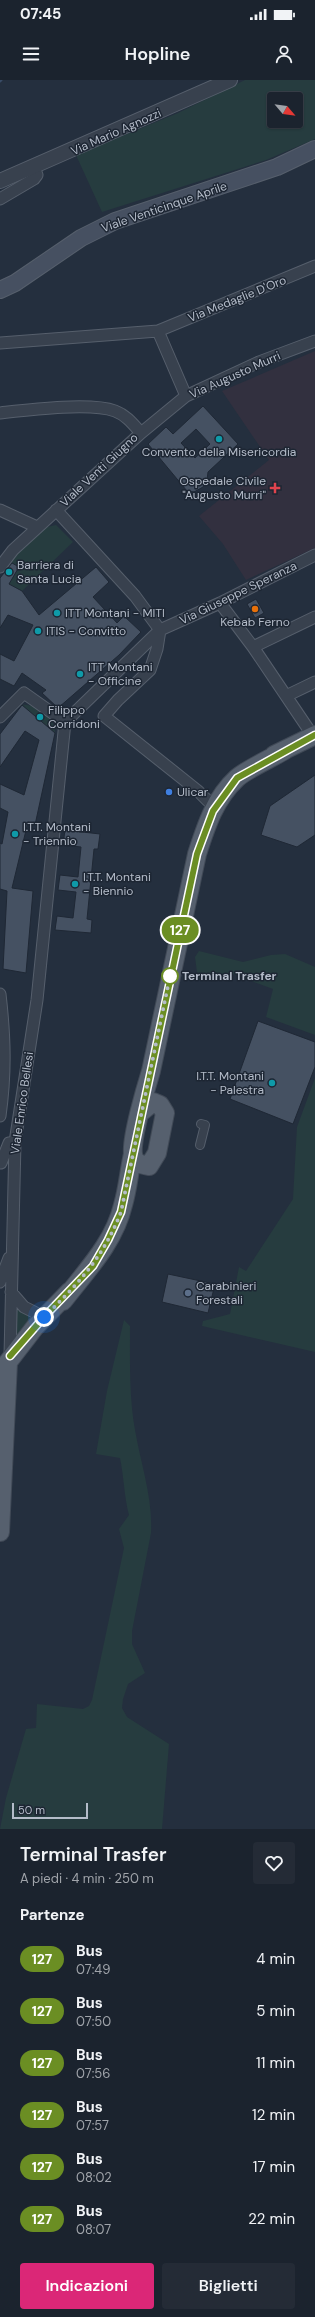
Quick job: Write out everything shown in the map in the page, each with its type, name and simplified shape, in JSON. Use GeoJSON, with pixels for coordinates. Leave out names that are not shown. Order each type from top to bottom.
{"type":"FeatureCollection","features":[{"type":"Feature","properties":{"kind":"main road","name":"Viale Venticinque Aprile"},"geometry":{"type":"LineString","coordinates":[[0,290],[15,283],[81,238],[115,221],[277,167],[315,149]]}},
{"type":"Feature","properties":{"kind":"main road"},"geometry":{"type":"LineString","coordinates":[[197,854],[197,834],[202,814],[208,801],[219,786],[230,777],[314,735]]}},
{"type":"Feature","properties":{"kind":"main road"},"geometry":{"type":"LineString","coordinates":[[124,1204],[141,1112],[197,854],[213,811],[237,778],[285,750]]}},
{"type":"Feature","properties":{"kind":"main road"},"geometry":{"type":"LineString","coordinates":[[9,1359],[44,1317],[93,1266],[108,1240],[124,1204],[157,1153],[165,1113],[151,1070]]}},
{"type":"Feature","properties":{"kind":"main road"},"geometry":{"type":"LineString","coordinates":[[141,1112],[153,1102],[160,1105],[165,1113]]}},
{"type":"Feature","properties":{"kind":"main road"},"geometry":{"type":"LineString","coordinates":[[133,1154],[138,1164],[148,1166]]}},
{"type":"Feature","properties":{"kind":"main road"},"geometry":{"type":"LineString","coordinates":[[9,1359],[48,1318],[70,1291]]}},
{"type":"Feature","properties":{"kind":"main road","name":"Viale Enrico Bellesi"},"geometry":{"type":"LineString","coordinates":[[0,1532],[9,1359]]}},
{"type":"Feature","properties":{"kind":"street","name":"Via Mario Agnozzi"},"geometry":{"type":"LineString","coordinates":[[0,181],[230,80]]}},
{"type":"Feature","properties":{"kind":"street"},"geometry":{"type":"LineString","coordinates":[[0,199],[34,180],[37,175],[34,167]]}},
{"type":"Feature","properties":{"kind":"street","name":"Via Medaglie D'Oro"},"geometry":{"type":"LineString","coordinates":[[0,343],[158,331],[315,266]]}},
{"type":"Feature","properties":{"kind":"street"},"geometry":{"type":"LineString","coordinates":[[158,331],[186,396]]}},
{"type":"Feature","properties":{"kind":"street","name":"Via Augusto Murri"},"geometry":{"type":"LineString","coordinates":[[141,433],[186,396],[259,362],[315,340]]}},
{"type":"Feature","properties":{"kind":"street","name":"Viale Venti Giugno"},"geometry":{"type":"LineString","coordinates":[[0,413],[46,409],[99,408],[114,411],[124,416],[141,433],[11,551],[0,567]]}},
{"type":"Feature","properties":{"kind":"street"},"geometry":{"type":"LineString","coordinates":[[0,510],[18,516],[37,527]]}},
{"type":"Feature","properties":{"kind":"street"},"geometry":{"type":"LineString","coordinates":[[56,510],[135,596],[160,630],[158,649],[150,670],[118,700],[104,716],[198,791],[208,801]]}},
{"type":"Feature","properties":{"kind":"street","name":"Via Giuseppe Speranza"},"geometry":{"type":"LineString","coordinates":[[65,722],[160,630],[220,603],[315,555]]}},
{"type":"Feature","properties":{"kind":"street"},"geometry":{"type":"LineString","coordinates":[[220,603],[253,647],[278,687],[314,735]]}},
{"type":"Feature","properties":{"kind":"street"},"geometry":{"type":"LineString","coordinates":[[253,647],[315,617]]}},
{"type":"Feature","properties":{"kind":"street"},"geometry":{"type":"LineString","coordinates":[[286,696],[315,682]]}},
{"type":"Feature","properties":{"kind":"street"},"geometry":{"type":"LineString","coordinates":[[0,717],[24,693],[65,722]]}},
{"type":"Feature","properties":{"kind":"street","name":"Viale Enrico Bellesi"},"geometry":{"type":"LineString","coordinates":[[9,1359],[15,1142],[37,1000],[65,722]]}},
{"type":"Feature","properties":{"kind":"street"},"geometry":{"type":"LineString","coordinates":[[0,994],[5,1036],[5,1077],[0,1116]]}},
{"type":"Feature","properties":{"kind":"street"},"geometry":{"type":"LineString","coordinates":[[200,1145],[205,1125],[201,1124]]}},
{"type":"Feature","properties":{"kind":"street"},"geometry":{"type":"LineString","coordinates":[[1,1163],[9,1143],[15,1142]]}},
{"type":"Feature","properties":{"kind":"street"},"geometry":{"type":"LineString","coordinates":[[0,1282],[11,1254]]}},
{"type":"Feature","properties":{"kind":"street"},"geometry":{"type":"LineString","coordinates":[[11,1292],[24,1307],[44,1317]]}},
{"type":"Feature","properties":{"kind":"shaded area","name":"Ospedale Civile \"Augusto Murri\""},"geometry":{"type":"Polygon","coordinates":[[[315,351],[315,548],[246,580],[223,544],[199,516],[269,460],[222,391],[315,351]]]}},
{"type":"Feature","properties":{"kind":"green space"},"geometry":{"type":"Polygon","coordinates":[[[245,80],[315,80],[315,139],[266,160],[102,212],[76,155],[178,113],[245,80]]]}},
{"type":"Feature","properties":{"kind":"green space"},"geometry":{"type":"Polygon","coordinates":[[[56,525],[73,542],[22,591],[9,584],[19,567],[9,561],[47,527],[56,525]]]}},
{"type":"Feature","properties":{"kind":"green space"},"geometry":{"type":"Polygon","coordinates":[[[22,705],[39,709],[49,717],[55,733],[22,705]]]}},
{"type":"Feature","properties":{"kind":"green space"},"geometry":{"type":"Polygon","coordinates":[[[199,951],[243,962],[271,955],[285,954],[315,967],[315,1035],[266,1017],[273,989],[233,974],[198,980],[195,957],[199,951]]]}},
{"type":"Feature","properties":{"kind":"green space"},"geometry":{"type":"Polygon","coordinates":[[[315,1078],[315,1352],[202,1326],[203,1321],[230,1314],[239,1267],[246,1271],[293,1199],[297,1127],[315,1078]]]}},
{"type":"Feature","properties":{"kind":"green space"},"geometry":{"type":"Polygon","coordinates":[[[17,1308],[33,1317],[12,1345],[17,1308]]]}},
{"type":"Feature","properties":{"kind":"green space"},"geometry":{"type":"Polygon","coordinates":[[[124,1320],[130,1326],[130,1378],[133,1417],[148,1494],[151,1533],[132,1631],[132,1644],[145,1673],[128,1684],[123,1699],[122,1708],[127,1717],[169,1744],[162,1829],[0,1829],[6,1798],[26,1729],[36,1728],[37,1704],[83,1709],[89,1706],[92,1700],[124,1548],[119,1529],[129,1515],[120,1458],[96,1454],[107,1391],[124,1320]]]}},
{"type":"Feature","properties":{"kind":"building"},"geometry":{"type":"Polygon","coordinates":[[[203,406],[238,444],[208,472],[207,480],[203,487],[194,492],[187,491],[148,444],[166,427],[173,434],[203,406]],[[196,429],[181,443],[195,458],[210,444],[196,429]]]}},
{"type":"Feature","properties":{"kind":"building"},"geometry":{"type":"Polygon","coordinates":[[[12,563],[19,567],[9,584],[22,591],[39,615],[96,567],[109,582],[93,597],[117,623],[124,616],[141,632],[119,655],[58,708],[42,693],[46,690],[22,673],[14,686],[0,679],[0,654],[14,661],[33,625],[8,615],[0,628],[0,578],[12,563]]]}},
{"type":"Feature","properties":{"kind":"building","name":"Kebab Ferno"},"geometry":{"type":"Polygon","coordinates":[[[256,599],[264,613],[255,618],[247,604],[256,599]]]}},
{"type":"Feature","properties":{"kind":"building","name":"I.T.T. Montani - Triennio"},"geometry":{"type":"Polygon","coordinates":[[[22,705],[55,733],[35,825],[28,822],[12,888],[33,891],[26,973],[3,969],[7,891],[0,889],[0,843],[2,844],[8,812],[0,808],[0,784],[24,795],[39,740],[25,731],[0,767],[0,734],[22,705]]]}},
{"type":"Feature","properties":{"kind":"building"},"geometry":{"type":"Polygon","coordinates":[[[315,775],[315,835],[297,847],[261,835],[270,806],[315,775]]]}},
{"type":"Feature","properties":{"kind":"building","name":"I.T.T. Montani - Biennio"},"geometry":{"type":"Polygon","coordinates":[[[65,830],[100,834],[98,849],[94,849],[87,919],[92,920],[91,933],[55,930],[57,916],[73,918],[76,892],[58,890],[60,875],[78,877],[81,847],[63,845],[65,830]]]}},
{"type":"Feature","properties":{"kind":"building","name":"I.T.T. Montani - Palestra"},"geometry":{"type":"Polygon","coordinates":[[[258,1021],[315,1042],[315,1067],[293,1124],[230,1099],[258,1021]]]}},
{"type":"Feature","properties":{"kind":"building","name":"Carabinieri Forestali"},"geometry":{"type":"Polygon","coordinates":[[[168,1274],[215,1284],[208,1313],[162,1302],[168,1274]]]}},
{"type":"Feature","properties":{"kind":"bus line","name":"127"},"geometry":{"type":"LineString","coordinates":[[10,1356],[44,1317],[93,1266],[116,1225],[124,1204],[127,1179],[137,1130],[197,854],[205,828],[213,811],[218,802],[237,778],[285,750],[315,735]]}},
{"type":"Feature","properties":{"kind":"place","name":"Convento della Misericordia"},"geometry":{"type":"Point","coordinates":[219,439]}},
{"type":"Feature","properties":{"kind":"place","name":"Ospedale Civile \"Augusto Murri\""},"geometry":{"type":"Point","coordinates":[275,488]}},
{"type":"Feature","properties":{"kind":"place","name":"Barriera di Santa Lucia"},"geometry":{"type":"Point","coordinates":[9,572]}},
{"type":"Feature","properties":{"kind":"place","name":"Kebab Ferno"},"geometry":{"type":"Point","coordinates":[255,609]}},
{"type":"Feature","properties":{"kind":"place","name":"ITT Montani - MITI"},"geometry":{"type":"Point","coordinates":[57,613]}},
{"type":"Feature","properties":{"kind":"place","name":"ITIS - Convitto"},"geometry":{"type":"Point","coordinates":[38,631]}},
{"type":"Feature","properties":{"kind":"place","name":"ITT Montani - Officine"},"geometry":{"type":"Point","coordinates":[80,674]}},
{"type":"Feature","properties":{"kind":"place","name":"Filippo Corridoni"},"geometry":{"type":"Point","coordinates":[40,717]}},
{"type":"Feature","properties":{"kind":"place","name":"Ulicar"},"geometry":{"type":"Point","coordinates":[169,792]}},
{"type":"Feature","properties":{"kind":"place","name":"I.T.T. Montani - Triennio"},"geometry":{"type":"Point","coordinates":[15,834]}},
{"type":"Feature","properties":{"kind":"place","name":"I.T.T. Montani - Biennio"},"geometry":{"type":"Point","coordinates":[75,884]}},
{"type":"Feature","properties":{"kind":"place","name":"Terminal Trasfer"},"geometry":{"type":"Point","coordinates":[170,976]}},
{"type":"Feature","properties":{"kind":"place","name":"I.T.T. Montani - Palestra"},"geometry":{"type":"Point","coordinates":[272,1083]}},
{"type":"Feature","properties":{"kind":"place","name":"Carabinieri Forestali"},"geometry":{"type":"Point","coordinates":[188,1293]}},
{"type":"Feature","properties":{"kind":"route"},"geometry":{"type":"LineString","coordinates":[[44,1317],[93,1266],[116,1225],[124,1204],[127,1179],[170,976]]}}]}
